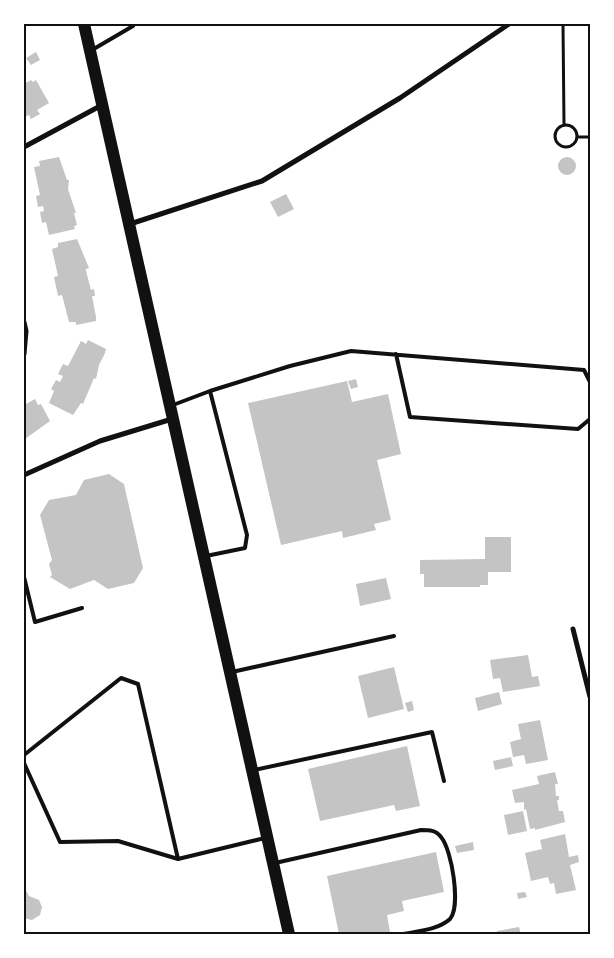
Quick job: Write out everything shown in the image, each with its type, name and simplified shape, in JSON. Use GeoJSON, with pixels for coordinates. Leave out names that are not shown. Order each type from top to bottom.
{"type":"FeatureCollection","features":[{"type":"Feature","properties":{"kind":"main road"},"geometry":{"type":"LineString","coordinates":[[84,24],[289,934]]}},
{"type":"Feature","properties":{"kind":"street"},"geometry":{"type":"LineString","coordinates":[[129,224],[262,181],[400,98],[509,24]]}},
{"type":"Feature","properties":{"kind":"street"},"geometry":{"type":"LineString","coordinates":[[24,147],[103,105]]}},
{"type":"Feature","properties":{"kind":"street"},"geometry":{"type":"LineString","coordinates":[[24,322],[26,332],[24,354]]}},
{"type":"Feature","properties":{"kind":"street"},"geometry":{"type":"LineString","coordinates":[[24,475],[100,441],[172,419]]}},
{"type":"Feature","properties":{"kind":"street"},"geometry":{"type":"LineString","coordinates":[[573,629],[590,697]]}},
{"type":"Feature","properties":{"kind":"lane"},"geometry":{"type":"LineString","coordinates":[[90,51],[134,25]]}},
{"type":"Feature","properties":{"kind":"lane"},"geometry":{"type":"LineString","coordinates":[[169,406],[290,366],[350,351],[584,370],[590,382]]}},
{"type":"Feature","properties":{"kind":"lane"},"geometry":{"type":"LineString","coordinates":[[396,354],[410,417],[578,429],[590,419]]}},
{"type":"Feature","properties":{"kind":"lane"},"geometry":{"type":"LineString","coordinates":[[204,557],[245,548],[247,535],[210,391]]}},
{"type":"Feature","properties":{"kind":"lane"},"geometry":{"type":"LineString","coordinates":[[24,577],[35,622],[82,608]]}},
{"type":"Feature","properties":{"kind":"lane"},"geometry":{"type":"LineString","coordinates":[[230,672],[394,636]]}},
{"type":"Feature","properties":{"kind":"lane"},"geometry":{"type":"LineString","coordinates":[[24,755],[121,678],[138,684],[178,859]]}},
{"type":"Feature","properties":{"kind":"lane"},"geometry":{"type":"LineString","coordinates":[[252,770],[432,732],[444,781]]}},
{"type":"Feature","properties":{"kind":"lane"},"geometry":{"type":"LineString","coordinates":[[24,763],[60,842],[118,841],[178,859],[267,838]]}},
{"type":"Feature","properties":{"kind":"lane"},"geometry":{"type":"LineString","coordinates":[[273,864],[421,830],[434,831],[442,837],[447,847],[453,875],[455,909],[450,918],[440,926],[403,934]]}},
{"type":"Feature","properties":{"kind":"path"},"geometry":{"type":"LineString","coordinates":[[563,24],[564,125]]}},
{"type":"Feature","properties":{"kind":"path"},"geometry":{"type":"LineString","coordinates":[[564,125],[574,128],[577,137],[570,147],[564,148],[558,145],[555,133],[559,127],[564,125]]}},
{"type":"Feature","properties":{"kind":"path"},"geometry":{"type":"LineString","coordinates":[[577,137],[590,137]]}},
{"type":"Feature","properties":{"kind":"building"},"geometry":{"type":"Polygon","coordinates":[[[36,52],[40,60],[31,65],[26,58],[36,52]]]}},
{"type":"Feature","properties":{"kind":"building"},"geometry":{"type":"Polygon","coordinates":[[[31,80],[33,82],[36,80],[49,103],[37,110],[40,114],[31,119],[29,115],[24,117],[24,84],[31,80]]]}},
{"type":"Feature","properties":{"kind":"building"},"geometry":{"type":"Polygon","coordinates":[[[59,157],[67,180],[69,180],[68,189],[76,213],[74,213],[77,225],[74,226],[75,229],[49,235],[46,222],[42,223],[40,212],[44,211],[43,206],[38,207],[36,196],[40,195],[34,167],[40,166],[39,161],[59,157]]]}},
{"type":"Feature","properties":{"kind":"building"},"geometry":{"type":"Polygon","coordinates":[[[567,157],[573,160],[576,166],[573,172],[567,175],[561,172],[558,166],[561,160],[567,157]]]}},
{"type":"Feature","properties":{"kind":"building"},"geometry":{"type":"Polygon","coordinates":[[[286,194],[294,209],[278,217],[270,202],[286,194]]]}},
{"type":"Feature","properties":{"kind":"building"},"geometry":{"type":"Polygon","coordinates":[[[77,239],[89,268],[86,271],[91,290],[94,289],[95,296],[92,296],[96,321],[76,325],[76,322],[69,322],[62,295],[58,296],[54,277],[58,276],[52,249],[58,247],[58,243],[77,239]]]}},
{"type":"Feature","properties":{"kind":"building"},"geometry":{"type":"Polygon","coordinates":[[[88,340],[106,349],[99,365],[96,379],[94,378],[83,404],[81,403],[73,415],[49,403],[54,391],[51,389],[56,380],[60,382],[63,376],[58,374],[63,364],[68,366],[81,341],[86,344],[88,340]]]}},
{"type":"Feature","properties":{"kind":"building"},"geometry":{"type":"Polygon","coordinates":[[[356,379],[358,387],[351,389],[348,381],[356,379]]]}},
{"type":"Feature","properties":{"kind":"building"},"geometry":{"type":"Polygon","coordinates":[[[347,381],[352,402],[388,394],[401,454],[377,460],[391,520],[374,524],[376,530],[343,538],[342,531],[281,545],[248,403],[347,381]]]}},
{"type":"Feature","properties":{"kind":"building"},"geometry":{"type":"Polygon","coordinates":[[[35,399],[38,405],[41,404],[50,421],[25,439],[24,405],[35,399]]]}},
{"type":"Feature","properties":{"kind":"building"},"geometry":{"type":"Polygon","coordinates":[[[109,474],[124,484],[143,568],[134,583],[108,589],[94,580],[70,589],[50,577],[52,575],[49,564],[52,560],[40,515],[49,500],[76,495],[84,480],[109,474]]]}},
{"type":"Feature","properties":{"kind":"building"},"geometry":{"type":"Polygon","coordinates":[[[485,537],[511,537],[511,572],[488,572],[488,585],[480,585],[480,587],[424,587],[424,574],[420,574],[420,560],[485,559],[485,537]]]}},
{"type":"Feature","properties":{"kind":"building"},"geometry":{"type":"Polygon","coordinates":[[[386,578],[391,599],[360,606],[356,584],[386,578]]]}},
{"type":"Feature","properties":{"kind":"building"},"geometry":{"type":"Polygon","coordinates":[[[528,655],[532,677],[538,676],[540,686],[503,692],[500,678],[493,679],[490,660],[528,655]]]}},
{"type":"Feature","properties":{"kind":"building"},"geometry":{"type":"Polygon","coordinates":[[[394,667],[404,709],[368,718],[358,676],[394,667]]]}},
{"type":"Feature","properties":{"kind":"building"},"geometry":{"type":"Polygon","coordinates":[[[499,692],[502,704],[478,711],[475,698],[499,692]]]}},
{"type":"Feature","properties":{"kind":"building"},"geometry":{"type":"Polygon","coordinates":[[[412,701],[414,710],[408,712],[405,703],[412,701]]]}},
{"type":"Feature","properties":{"kind":"building"},"geometry":{"type":"Polygon","coordinates":[[[540,720],[548,760],[526,764],[524,755],[513,757],[510,742],[521,739],[518,724],[540,720]]]}},
{"type":"Feature","properties":{"kind":"building"},"geometry":{"type":"Polygon","coordinates":[[[407,746],[420,806],[396,811],[394,805],[320,821],[308,769],[407,746]]]}},
{"type":"Feature","properties":{"kind":"building"},"geometry":{"type":"Polygon","coordinates":[[[511,757],[513,766],[495,770],[493,761],[511,757]]]}},
{"type":"Feature","properties":{"kind":"building"},"geometry":{"type":"Polygon","coordinates":[[[555,772],[558,784],[555,784],[556,796],[559,796],[559,800],[557,800],[559,811],[563,811],[565,822],[535,830],[535,828],[530,829],[526,809],[524,810],[524,802],[515,803],[512,790],[539,784],[537,776],[555,772]]]}},
{"type":"Feature","properties":{"kind":"building"},"geometry":{"type":"Polygon","coordinates":[[[523,811],[527,831],[508,835],[504,815],[523,811]]]}},
{"type":"Feature","properties":{"kind":"building"},"geometry":{"type":"Polygon","coordinates":[[[565,834],[569,857],[578,855],[579,862],[570,865],[576,890],[556,894],[554,883],[550,884],[548,877],[531,881],[525,853],[542,849],[540,840],[565,834]]]}},
{"type":"Feature","properties":{"kind":"building"},"geometry":{"type":"Polygon","coordinates":[[[473,842],[474,850],[457,853],[455,846],[473,842]]]}},
{"type":"Feature","properties":{"kind":"building"},"geometry":{"type":"Polygon","coordinates":[[[436,852],[444,892],[402,901],[404,911],[387,915],[390,932],[379,934],[339,934],[327,876],[436,852]]]}},
{"type":"Feature","properties":{"kind":"building"},"geometry":{"type":"Polygon","coordinates":[[[24,887],[29,896],[39,900],[42,907],[40,915],[32,920],[24,918],[24,887]]]}},
{"type":"Feature","properties":{"kind":"building"},"geometry":{"type":"Polygon","coordinates":[[[525,892],[527,897],[518,899],[517,893],[525,892]]]}},
{"type":"Feature","properties":{"kind":"building"},"geometry":{"type":"Polygon","coordinates":[[[519,927],[521,934],[497,934],[497,931],[519,927]]]}}]}
